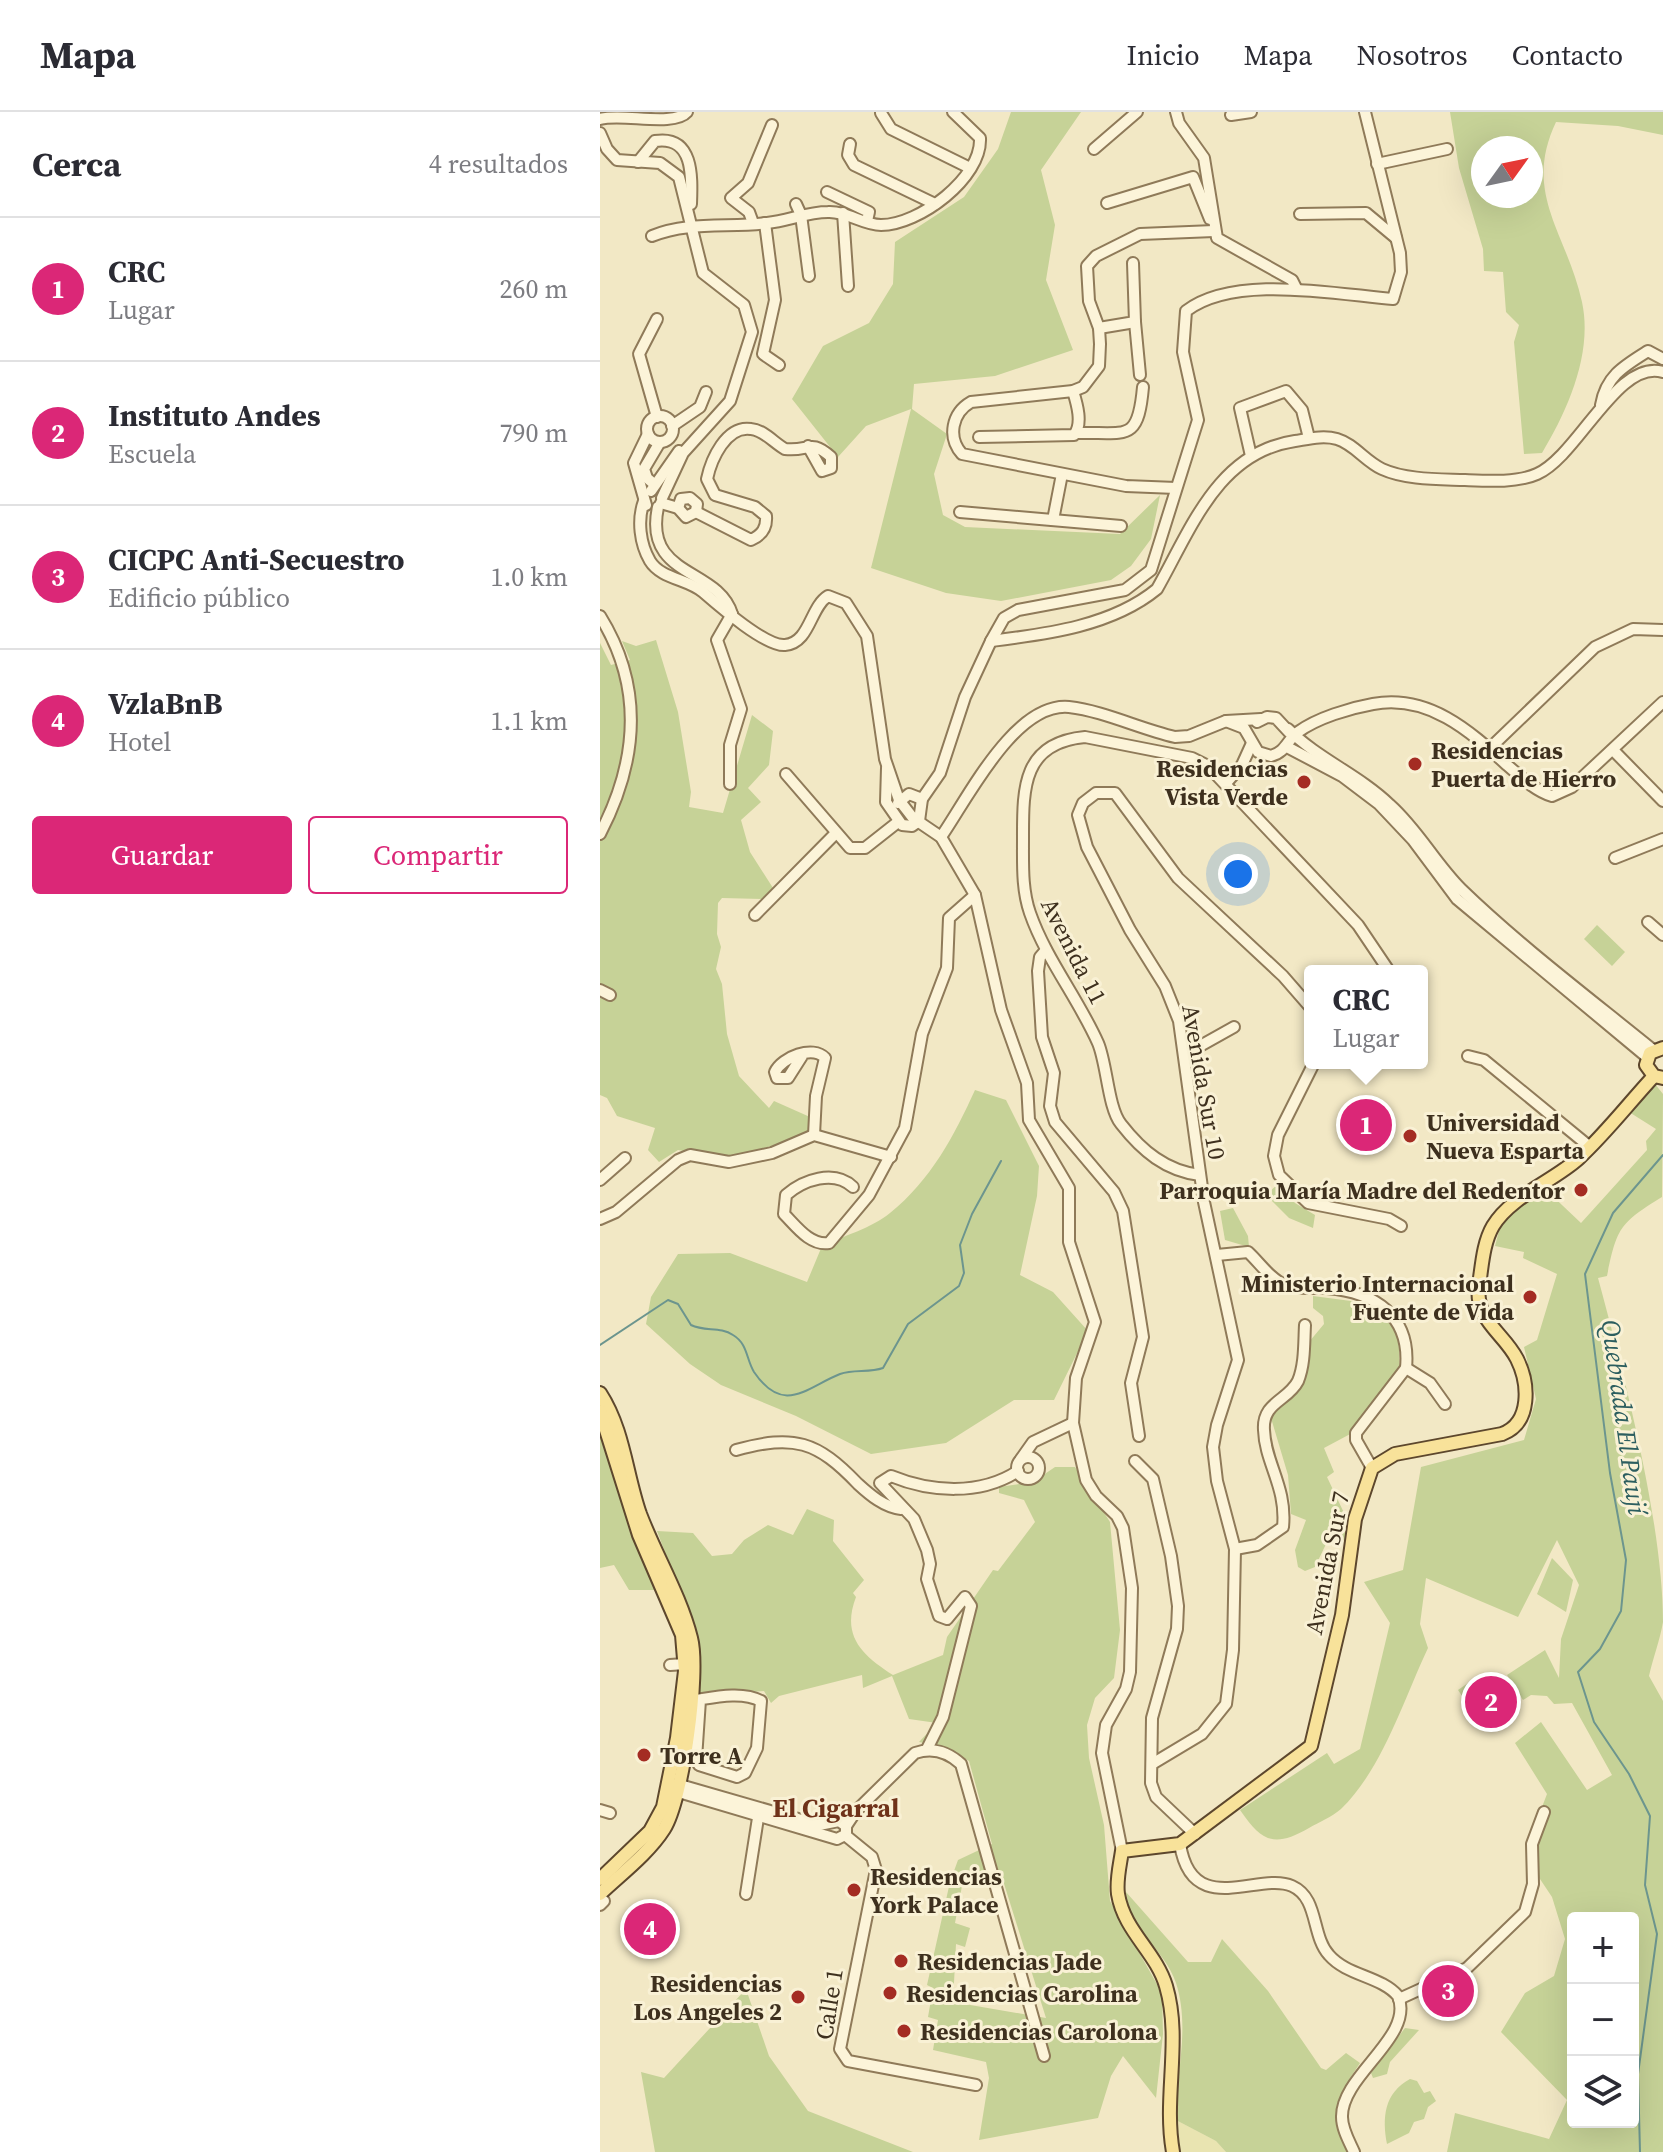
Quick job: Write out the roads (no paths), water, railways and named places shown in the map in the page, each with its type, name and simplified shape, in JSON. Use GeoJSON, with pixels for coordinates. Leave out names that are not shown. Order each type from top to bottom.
{"type":"FeatureCollection","features":[{"type":"Feature","properties":{"kind":"main road"},"geometry":{"type":"LineString","coordinates":[[1654,1052],[1646,1065],[1660,1078]]}},
{"type":"Feature","properties":{"kind":"main road","name":"Avenida Sur 7"},"geometry":{"type":"LineString","coordinates":[[1122,1851],[1180,1844],[1311,1746],[1342,1615],[1355,1519],[1372,1468],[1395,1454],[1494,1436],[1509,1431],[1520,1421],[1525,1404],[1521,1370],[1511,1350],[1488,1324],[1479,1300],[1486,1243],[1495,1223],[1590,1147],[1660,1078]]}},
{"type":"Feature","properties":{"kind":"main road"},"geometry":{"type":"LineString","coordinates":[[600,1393],[616,1426],[639,1510],[691,1637],[695,1701],[669,1820],[656,1840],[601,1900]]}},
{"type":"Feature","properties":{"kind":"main road"},"geometry":{"type":"LineString","coordinates":[[600,1411],[639,1535],[682,1635],[685,1664],[675,1789],[650,1831],[600,1879]]}},
{"type":"Feature","properties":{"kind":"main road"},"geometry":{"type":"LineString","coordinates":[[1122,1851],[1117,1883],[1123,1912],[1157,1964],[1173,2018],[1167,2112],[1173,2152]]}},
{"type":"Feature","properties":{"kind":"street"},"geometry":{"type":"LineString","coordinates":[[600,119],[612,116],[675,119],[687,112]]}},
{"type":"Feature","properties":{"kind":"street"},"geometry":{"type":"LineString","coordinates":[[652,236],[670,228],[759,223],[801,215],[843,213],[889,224],[947,197],[978,154],[980,138],[953,112]]}},
{"type":"Feature","properties":{"kind":"street"},"geometry":{"type":"LineString","coordinates":[[1094,149],[1137,112]]}},
{"type":"Feature","properties":{"kind":"street"},"geometry":{"type":"LineString","coordinates":[[1176,112],[1179,123],[1204,158],[1214,228]]}},
{"type":"Feature","properties":{"kind":"street"},"geometry":{"type":"LineString","coordinates":[[1231,115],[1251,112]]}},
{"type":"Feature","properties":{"kind":"street"},"geometry":{"type":"LineString","coordinates":[[888,766],[886,802],[897,820],[912,826],[919,821],[922,799],[940,773],[965,697],[1004,618],[1018,610],[1125,590],[1139,583],[1151,570],[1198,420],[1183,352],[1186,311],[1216,293],[1297,290],[1393,299],[1401,272],[1397,238],[1365,112],[1354,112]]}},
{"type":"Feature","properties":{"kind":"street"},"geometry":{"type":"LineString","coordinates":[[881,113],[891,129],[970,168]]}},
{"type":"Feature","properties":{"kind":"street"},"geometry":{"type":"LineString","coordinates":[[772,125],[748,183],[731,198],[734,204],[743,206],[759,223],[775,300],[763,354],[779,365]]}},
{"type":"Feature","properties":{"kind":"street"},"geometry":{"type":"LineString","coordinates":[[600,133],[614,158],[624,163],[655,162],[674,170],[683,186],[703,273],[744,305],[752,332],[730,401],[691,443],[672,473],[660,503],[658,533],[666,557],[711,587],[726,601],[732,614]]}},
{"type":"Feature","properties":{"kind":"street"},"geometry":{"type":"LineString","coordinates":[[638,162],[655,141],[674,142],[684,151],[691,164],[692,225]]}},
{"type":"Feature","properties":{"kind":"street"},"geometry":{"type":"LineString","coordinates":[[850,144],[848,155],[854,165],[935,204]]}},
{"type":"Feature","properties":{"kind":"street"},"geometry":{"type":"LineString","coordinates":[[1377,164],[1447,149]]}},
{"type":"Feature","properties":{"kind":"street"},"geometry":{"type":"LineString","coordinates":[[1107,203],[1193,177],[1214,228],[1226,244],[1292,280],[1297,290]]}},
{"type":"Feature","properties":{"kind":"street"},"geometry":{"type":"LineString","coordinates":[[827,192],[869,212],[867,221]]}},
{"type":"Feature","properties":{"kind":"street"},"geometry":{"type":"LineString","coordinates":[[796,204],[801,215],[809,276]]}},
{"type":"Feature","properties":{"kind":"street"},"geometry":{"type":"LineString","coordinates":[[843,213],[848,286]]}},
{"type":"Feature","properties":{"kind":"street"},"geometry":{"type":"LineString","coordinates":[[1300,214],[1366,213],[1397,238]]}},
{"type":"Feature","properties":{"kind":"street"},"geometry":{"type":"LineString","coordinates":[[1176,488],[1126,486],[962,454],[955,446],[953,424],[960,408],[971,402],[1073,391],[1083,387],[1099,366],[1099,328],[1085,277],[1087,266],[1096,256],[1140,234],[1214,228]]}},
{"type":"Feature","properties":{"kind":"street"},"geometry":{"type":"LineString","coordinates":[[1133,263],[1140,375]]}},
{"type":"Feature","properties":{"kind":"street"},"geometry":{"type":"LineString","coordinates":[[657,319],[639,354],[657,417]]}},
{"type":"Feature","properties":{"kind":"street"},"geometry":{"type":"LineString","coordinates":[[1099,328],[1135,322]]}},
{"type":"Feature","properties":{"kind":"street"},"geometry":{"type":"LineString","coordinates":[[1601,405],[1604,388],[1621,367],[1648,351],[1663,359]]}},
{"type":"Feature","properties":{"kind":"street"},"geometry":{"type":"LineString","coordinates":[[991,641],[1056,632],[1067,626],[1123,613],[1144,600],[1157,589],[1219,483],[1251,456],[1276,443],[1334,438],[1345,442],[1379,468],[1392,473],[1440,479],[1533,476],[1555,465],[1570,450],[1601,405],[1634,377],[1650,370],[1663,372]]}},
{"type":"Feature","properties":{"kind":"street"},"geometry":{"type":"LineString","coordinates":[[979,437],[1064,437],[1077,433],[1122,432],[1135,426],[1140,418],[1143,387]]}},
{"type":"Feature","properties":{"kind":"street"},"geometry":{"type":"LineString","coordinates":[[1073,391],[1077,433]]}},
{"type":"Feature","properties":{"kind":"street"},"geometry":{"type":"LineString","coordinates":[[1251,456],[1240,408],[1276,392],[1286,391],[1297,401],[1309,438]]}},
{"type":"Feature","properties":{"kind":"street"},"geometry":{"type":"LineString","coordinates":[[672,426],[700,407],[706,392]]}},
{"type":"Feature","properties":{"kind":"street"},"geometry":{"type":"LineString","coordinates":[[649,493],[634,463],[648,434],[650,420],[667,418],[672,426],[670,437],[660,442],[644,469],[649,493],[647,506],[660,503],[678,508],[686,517],[696,512],[751,540],[758,537],[767,524],[766,516],[755,507],[720,499],[710,490],[707,479],[711,460],[731,437],[748,428],[785,449],[808,446]]}},
{"type":"Feature","properties":{"kind":"street"},"geometry":{"type":"LineString","coordinates":[[648,434],[660,442]]}},
{"type":"Feature","properties":{"kind":"street"},"geometry":{"type":"LineString","coordinates":[[691,443],[677,452],[649,493],[641,527],[651,563],[663,573],[700,590],[719,609],[732,614],[767,639],[784,646],[801,637],[824,598],[835,596],[846,603],[861,624],[870,647],[888,766],[899,800],[897,820],[865,848],[850,848],[786,774]]}},
{"type":"Feature","properties":{"kind":"street"},"geometry":{"type":"LineString","coordinates":[[1053,520],[1062,474]]}},
{"type":"Feature","properties":{"kind":"street"},"geometry":{"type":"LineString","coordinates":[[960,512],[1121,526]]}},
{"type":"Feature","properties":{"kind":"street"},"geometry":{"type":"LineString","coordinates":[[730,784],[730,745],[741,709],[717,640],[732,614]]}},
{"type":"Feature","properties":{"kind":"street"},"geometry":{"type":"LineString","coordinates":[[600,616],[623,662],[631,689],[631,745],[600,834]]}},
{"type":"Feature","properties":{"kind":"street"},"geometry":{"type":"LineString","coordinates":[[1489,749],[1595,647],[1633,629],[1663,630]]}},
{"type":"Feature","properties":{"kind":"street"},"geometry":{"type":"LineString","coordinates":[[1242,765],[1265,755],[1278,754],[1288,736],[1317,723],[1372,704],[1413,703],[1441,712],[1521,777],[1552,796],[1566,792],[1663,702]]}},
{"type":"Feature","properties":{"kind":"street"},"geometry":{"type":"LineString","coordinates":[[941,837],[1002,748],[1019,727],[1039,712],[1056,707],[1076,709],[1175,737],[1189,736],[1226,721],[1273,717],[1288,736],[1379,804],[1413,840],[1457,899],[1654,1052]]}},
{"type":"Feature","properties":{"kind":"street"},"geometry":{"type":"LineString","coordinates":[[1261,719],[1253,727],[1242,765],[1227,782],[1358,925],[1385,965]]}},
{"type":"Feature","properties":{"kind":"street"},"geometry":{"type":"LineString","coordinates":[[1226,721],[1244,728],[1251,741],[1265,755]]}},
{"type":"Feature","properties":{"kind":"street"},"geometry":{"type":"LineString","coordinates":[[1315,751],[1312,736],[1317,723]]}},
{"type":"Feature","properties":{"kind":"street"},"geometry":{"type":"LineString","coordinates":[[1288,736],[1382,797],[1415,831],[1463,891],[1654,1052]]}},
{"type":"Feature","properties":{"kind":"street","name":"Avenida 11"},"geometry":{"type":"LineString","coordinates":[[1200,1175],[1180,1172],[1164,1165],[1118,1121],[1104,1058],[1046,950],[1026,900],[1022,861],[1025,786],[1033,764],[1043,752],[1068,739],[1103,739],[1192,758],[1227,782]]}},
{"type":"Feature","properties":{"kind":"street"},"geometry":{"type":"LineString","coordinates":[[1613,750],[1663,801]]}},
{"type":"Feature","properties":{"kind":"street","name":"Avenida Sur 10"},"geometry":{"type":"LineString","coordinates":[[1152,1764],[1202,1734],[1226,1704],[1233,1650],[1235,1549],[1217,1481],[1213,1447],[1238,1360],[1200,1175],[1179,1021],[1165,986],[1130,930],[1087,847],[1078,815],[1083,803],[1096,793],[1115,793],[1178,878],[1283,976],[1304,1000]]}},
{"type":"Feature","properties":{"kind":"street"},"geometry":{"type":"LineString","coordinates":[[899,800],[909,794],[922,799]]}},
{"type":"Feature","properties":{"kind":"street"},"geometry":{"type":"LineString","coordinates":[[899,800],[919,821],[941,837],[975,895],[1001,1010],[1027,1083],[1029,1120],[1069,1188],[1069,1242],[1094,1317],[1076,1378],[1073,1423],[1086,1480],[1096,1496],[1117,1516],[1123,1528],[1130,1570],[1130,1672],[1126,1689],[1106,1725],[1102,1753],[1122,1851]]}},
{"type":"Feature","properties":{"kind":"street"},"geometry":{"type":"LineString","coordinates":[[755,915],[835,834]]}},
{"type":"Feature","properties":{"kind":"street"},"geometry":{"type":"LineString","coordinates":[[1615,858],[1663,839]]}},
{"type":"Feature","properties":{"kind":"street"},"geometry":{"type":"LineString","coordinates":[[853,1187],[847,1182],[817,1178],[786,1195],[784,1214],[810,1239],[820,1244],[829,1243],[869,1195],[905,1128],[922,1034],[947,968],[949,918],[975,895]]}},
{"type":"Feature","properties":{"kind":"street"},"geometry":{"type":"LineString","coordinates":[[1648,922],[1663,935]]}},
{"type":"Feature","properties":{"kind":"street"},"geometry":{"type":"LineString","coordinates":[[1046,950],[1040,957],[1038,971],[1042,1037],[1054,1073],[1055,1122],[1114,1192],[1123,1211],[1143,1337],[1131,1383],[1139,1436]]}},
{"type":"Feature","properties":{"kind":"street"},"geometry":{"type":"LineString","coordinates":[[1184,1055],[1234,1027]]}},
{"type":"Feature","properties":{"kind":"street"},"geometry":{"type":"LineString","coordinates":[[802,1056],[813,1051],[825,1058],[816,1096],[814,1135]]}},
{"type":"Feature","properties":{"kind":"street"},"geometry":{"type":"LineString","coordinates":[[1468,1056],[1484,1060],[1590,1147]]}},
{"type":"Feature","properties":{"kind":"street"},"geometry":{"type":"LineString","coordinates":[[1311,1069],[1278,1135],[1274,1156],[1279,1175],[1308,1203],[1389,1219],[1401,1226]]}},
{"type":"Feature","properties":{"kind":"street"},"geometry":{"type":"LineString","coordinates":[[600,1219],[616,1212],[678,1160],[690,1155],[729,1162],[772,1153],[814,1135],[891,1157]]}},
{"type":"Feature","properties":{"kind":"street"},"geometry":{"type":"LineString","coordinates":[[600,1180],[625,1158]]}},
{"type":"Feature","properties":{"kind":"street"},"geometry":{"type":"LineString","coordinates":[[1217,1255],[1248,1252],[1280,1284],[1354,1291],[1376,1300],[1394,1315],[1403,1332],[1408,1354],[1406,1368],[1356,1433],[1356,1440],[1372,1468]]}},
{"type":"Feature","properties":{"kind":"street"},"geometry":{"type":"LineString","coordinates":[[1235,1549],[1257,1545],[1283,1527],[1281,1486],[1263,1430],[1265,1416],[1274,1401],[1287,1394],[1297,1381],[1305,1325]]}},
{"type":"Feature","properties":{"kind":"street"},"geometry":{"type":"LineString","coordinates":[[1406,1368],[1430,1383],[1445,1404]]}},
{"type":"Feature","properties":{"kind":"street"},"geometry":{"type":"LineString","coordinates":[[1019,1466],[1041,1438],[1073,1423]]}},
{"type":"Feature","properties":{"kind":"street"},"geometry":{"type":"LineString","coordinates":[[1019,1466],[1025,1478],[1032,1478],[1038,1471],[1041,1438]]}},
{"type":"Feature","properties":{"kind":"street"},"geometry":{"type":"LineString","coordinates":[[736,1450],[758,1444],[803,1442],[835,1459],[873,1497],[903,1509]]}},
{"type":"Feature","properties":{"kind":"street"},"geometry":{"type":"LineString","coordinates":[[927,1749],[943,1717],[971,1606],[965,1597],[947,1619],[939,1616],[927,1579],[930,1564],[927,1550],[914,1519],[882,1488],[883,1478],[891,1476],[919,1487],[941,1491],[1002,1479],[1030,1457],[1038,1464]]}},
{"type":"Feature","properties":{"kind":"street"},"geometry":{"type":"LineString","coordinates":[[1135,1461],[1153,1479],[1171,1556],[1178,1606],[1177,1629],[1152,1718],[1152,1791],[1195,1834]]}},
{"type":"Feature","properties":{"kind":"street"},"geometry":{"type":"LineString","coordinates":[[670,1665],[685,1664]]}},
{"type":"Feature","properties":{"kind":"street"},"geometry":{"type":"LineString","coordinates":[[742,1696],[761,1701],[757,1748],[745,1773],[737,1777],[699,1765],[696,1759],[695,1701],[742,1696]]}},
{"type":"Feature","properties":{"kind":"street"},"geometry":{"type":"LineString","coordinates":[[675,1789],[818,1829],[837,1839],[856,1811],[910,1756],[927,1749],[947,1754],[966,1770],[1044,2056]]}},
{"type":"Feature","properties":{"kind":"street"},"geometry":{"type":"LineString","coordinates":[[675,1789],[758,1818],[818,1829]]}},
{"type":"Feature","properties":{"kind":"street"},"geometry":{"type":"LineString","coordinates":[[1399,1999],[1467,1968],[1525,1912],[1533,1884],[1532,1844],[1544,1812]]}},
{"type":"Feature","properties":{"kind":"street"},"geometry":{"type":"LineString","coordinates":[[746,1894],[758,1818]]}},
{"type":"Feature","properties":{"kind":"street","name":"Calle 1"},"geometry":{"type":"LineString","coordinates":[[846,1830],[872,1857],[876,1870],[840,2049],[843,2056],[848,2061],[976,2085]]}},
{"type":"Feature","properties":{"kind":"street"},"geometry":{"type":"LineString","coordinates":[[1180,1844],[1189,1870],[1207,1883],[1235,1889],[1285,1883],[1298,1889],[1309,1902],[1329,1955],[1349,1972],[1393,1991],[1399,1999],[1395,2029],[1343,2106],[1343,2124],[1354,2152]]}},
{"type":"Feature","properties":{"kind":"waterway","name":"Quebrada El Paují"},"geometry":{"type":"LineString","coordinates":[[1640,2152],[1638,2074],[1657,1934],[1645,1885],[1650,1816],[1629,1774],[1594,1722],[1578,1672],[1600,1649],[1621,1611],[1626,1560],[1610,1473],[1585,1274],[1613,1213],[1663,1155]]}},
{"type":"Feature","properties":{"kind":"waterway"},"geometry":{"type":"LineString","coordinates":[[600,1345],[668,1300],[678,1304],[691,1325],[728,1332],[738,1339],[754,1372],[775,1393],[796,1394],[840,1374],[883,1368],[908,1324],[959,1286],[964,1273],[960,1245],[972,1214],[1001,1161]]}},
{"type":"Feature","properties":{"kind":"place","name":"Residencias Puerta de Hierro"},"geometry":{"type":"Point","coordinates":[1415,764]}},
{"type":"Feature","properties":{"kind":"place","name":"Residencias Vista Verde"},"geometry":{"type":"Point","coordinates":[1304,782]}},
{"type":"Feature","properties":{"kind":"place","name":"CRC"},"geometry":{"type":"Point","coordinates":[1366,1125]}},
{"type":"Feature","properties":{"kind":"place","name":"Universidad Nueva Esparta"},"geometry":{"type":"Point","coordinates":[1410,1136]}},
{"type":"Feature","properties":{"kind":"place","name":"Parroquia María Madre del Redentor"},"geometry":{"type":"Point","coordinates":[1581,1190]}},
{"type":"Feature","properties":{"kind":"place","name":"Ministerio Internacional Fuente de Vida"},"geometry":{"type":"Point","coordinates":[1530,1297]}},
{"type":"Feature","properties":{"kind":"place","name":"Instituto Andes"},"geometry":{"type":"Point","coordinates":[1491,1702]}},
{"type":"Feature","properties":{"kind":"place","name":"Torre A"},"geometry":{"type":"Point","coordinates":[644,1755]}},
{"type":"Feature","properties":{"kind":"place","name":"Residencias York Palace"},"geometry":{"type":"Point","coordinates":[854,1890]}},
{"type":"Feature","properties":{"kind":"place","name":"VzlaBnB"},"geometry":{"type":"Point","coordinates":[650,1929]}},
{"type":"Feature","properties":{"kind":"place","name":"Residencias Jade"},"geometry":{"type":"Point","coordinates":[901,1961]}},
{"type":"Feature","properties":{"kind":"place","name":"CICPC Anti-Secuestro"},"geometry":{"type":"Point","coordinates":[1448,1991]}},
{"type":"Feature","properties":{"kind":"place","name":"Residencias Carolina"},"geometry":{"type":"Point","coordinates":[890,1993]}},
{"type":"Feature","properties":{"kind":"place","name":"Residencias Los Angeles 2"},"geometry":{"type":"Point","coordinates":[798,1997]}},
{"type":"Feature","properties":{"kind":"place","name":"Residencias Carolona"},"geometry":{"type":"Point","coordinates":[904,2031]}},
{"type":"Feature","properties":{"kind":"district","name":"El Cigarral"},"geometry":{"type":"Point","coordinates":[836,1808]}}]}
